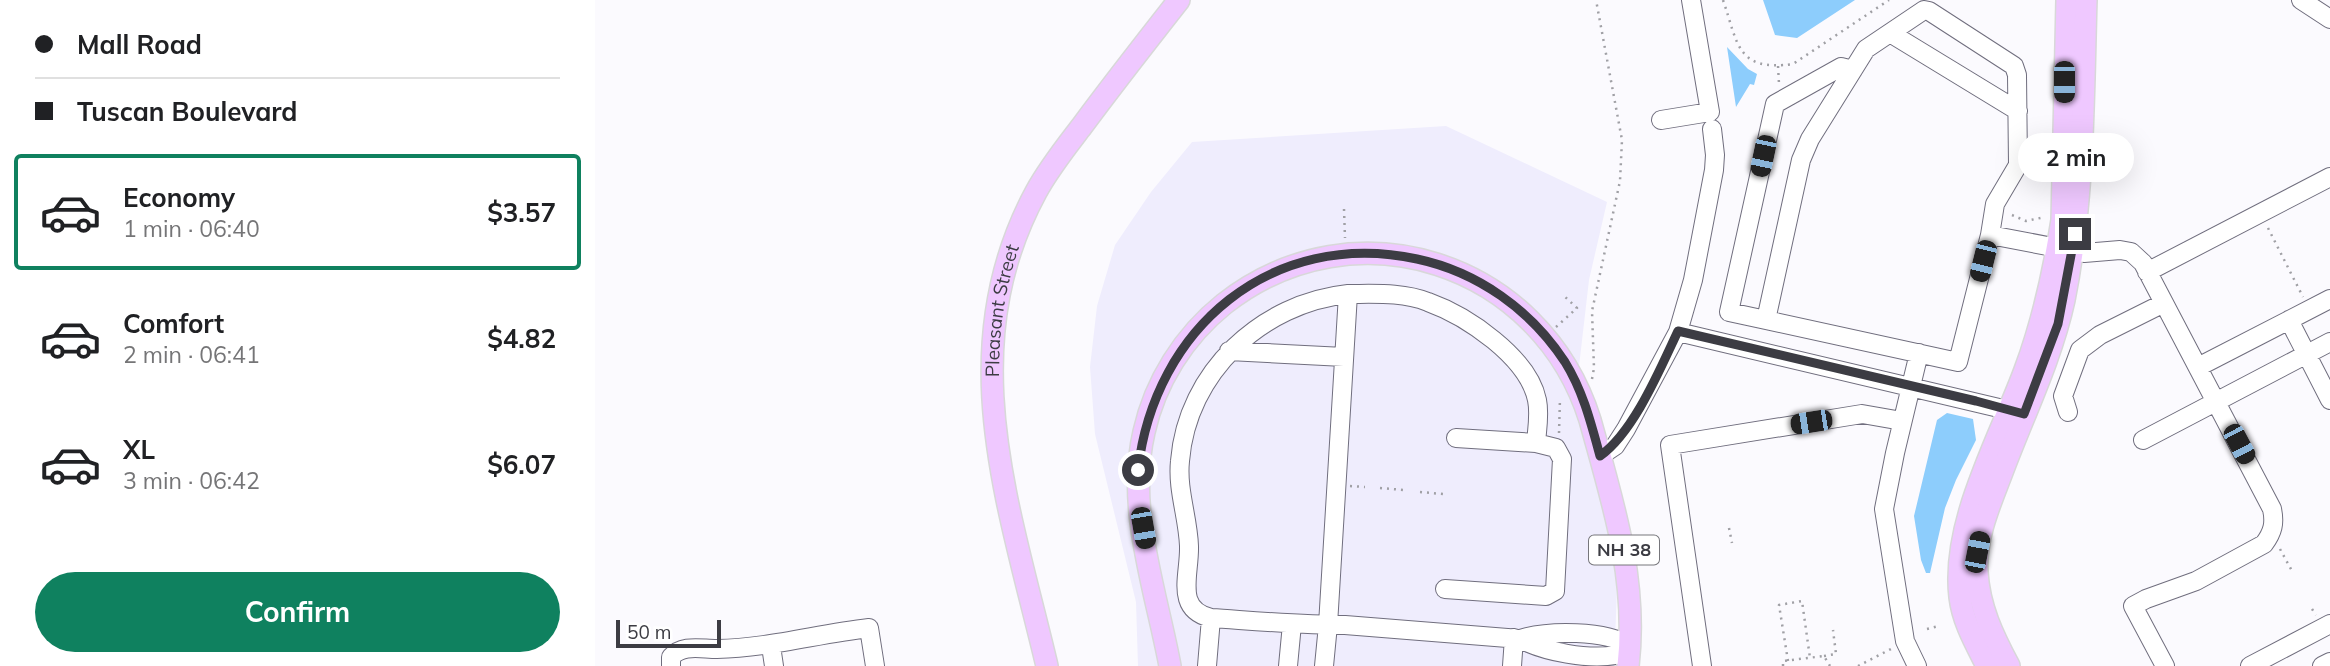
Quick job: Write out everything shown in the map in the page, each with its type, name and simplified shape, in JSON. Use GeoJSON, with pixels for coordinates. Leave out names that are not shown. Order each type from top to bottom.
{"type":"FeatureCollection","features":[{"type":"Feature","properties":{"kind":"main road","name":"Pleasant Street"},"geometry":{"type":"LineString","coordinates":[[1047,666],[996,442],[991,377],[996,312],[1011,248],[1038,189],[1114,82],[1179,0]]}},
{"type":"Feature","properties":{"kind":"main road"},"geometry":{"type":"LineString","coordinates":[[2065,250],[2062,220],[2067,0]]}},
{"type":"Feature","properties":{"kind":"main road"},"geometry":{"type":"LineString","coordinates":[[2009,666],[1984,613],[1977,571],[1977,552],[2033,347],[2065,250],[2080,194],[2086,0]]}},
{"type":"Feature","properties":{"kind":"main road","name":"NH 38"},"geometry":{"type":"LineString","coordinates":[[1170,666],[1140,512],[1138,470],[1144,430],[1161,384],[1187,342],[1217,310],[1251,285],[1288,267],[1327,256],[1385,254],[1430,262],[1485,285],[1533,322],[1565,362],[1583,398],[1620,533],[1629,579],[1632,616],[1629,656]]}},
{"type":"Feature","properties":{"kind":"main road"},"geometry":{"type":"LineString","coordinates":[[1987,666],[1963,611],[1959,564],[1964,531],[1972,507],[2017,412]]}},
{"type":"Feature","properties":{"kind":"street"},"geometry":{"type":"LineString","coordinates":[[1661,120],[1710,112],[1691,0]]}},
{"type":"Feature","properties":{"kind":"street"},"geometry":{"type":"LineString","coordinates":[[2301,0],[2330,19]]}},
{"type":"Feature","properties":{"kind":"street"},"geometry":{"type":"LineString","coordinates":[[1766,320],[1801,160],[1810,139],[1853,70],[1866,49],[1924,10],[1929,11],[2014,66],[2017,75],[2018,165],[1995,204],[1990,235],[1958,362],[1729,312],[1775,104],[1841,67],[1853,70]]}},
{"type":"Feature","properties":{"kind":"street"},"geometry":{"type":"LineString","coordinates":[[1890,33],[2018,111]]}},
{"type":"Feature","properties":{"kind":"street"},"geometry":{"type":"LineString","coordinates":[[1600,456],[1615,446],[1626,429],[1678,331],[1693,280],[1714,170],[1711,129]]}},
{"type":"Feature","properties":{"kind":"street"},"geometry":{"type":"LineString","coordinates":[[2147,272],[2330,177]]}},
{"type":"Feature","properties":{"kind":"street"},"geometry":{"type":"LineString","coordinates":[[1990,235],[2098,254],[2120,250],[2131,252],[2143,263],[2272,509],[2274,521],[2271,534],[2264,544],[2196,582],[2129,599],[2165,666]]}},
{"type":"Feature","properties":{"kind":"street"},"geometry":{"type":"LineString","coordinates":[[1536,443],[1537,401],[1525,374],[1485,333],[1449,311],[1427,301],[1387,293],[1327,297],[1280,313],[1257,327],[1229,351],[1201,392],[1191,414],[1180,459],[1179,482],[1189,545],[1187,600],[1191,609],[1199,615],[1211,618],[1517,639],[1538,648],[1581,654],[1629,656]]}},
{"type":"Feature","properties":{"kind":"street"},"geometry":{"type":"LineString","coordinates":[[1324,666],[1348,294]]}},
{"type":"Feature","properties":{"kind":"street"},"geometry":{"type":"LineString","coordinates":[[2198,368],[2330,299]]}},
{"type":"Feature","properties":{"kind":"street"},"geometry":{"type":"LineString","coordinates":[[2068,412],[2063,396],[2080,350],[2100,335],[2164,303]]}},
{"type":"Feature","properties":{"kind":"street"},"geometry":{"type":"LineString","coordinates":[[2289,320],[2330,400]]}},
{"type":"Feature","properties":{"kind":"street"},"geometry":{"type":"LineString","coordinates":[[1678,331],[2017,412]]}},
{"type":"Feature","properties":{"kind":"street"},"geometry":{"type":"LineString","coordinates":[[2143,440],[2330,342]]}},
{"type":"Feature","properties":{"kind":"street"},"geometry":{"type":"LineString","coordinates":[[1229,351],[1345,357]]}},
{"type":"Feature","properties":{"kind":"street"},"geometry":{"type":"LineString","coordinates":[[1917,666],[1905,641],[1884,509],[1919,354]]}},
{"type":"Feature","properties":{"kind":"street"},"geometry":{"type":"LineString","coordinates":[[1702,666],[1670,445],[1862,414],[1902,421]]}},
{"type":"Feature","properties":{"kind":"street"},"geometry":{"type":"LineString","coordinates":[[1445,589],[1546,596],[1555,591],[1562,459],[1556,448],[1536,443],[1456,438]]}},
{"type":"Feature","properties":{"kind":"street"},"geometry":{"type":"LineString","coordinates":[[1207,666],[1211,618]]}},
{"type":"Feature","properties":{"kind":"street"},"geometry":{"type":"LineString","coordinates":[[2250,666],[2323,619]]}},
{"type":"Feature","properties":{"kind":"street"},"geometry":{"type":"LineString","coordinates":[[1288,666],[1292,624]]}},
{"type":"Feature","properties":{"kind":"street"},"geometry":{"type":"LineString","coordinates":[[671,666],[671,657],[684,648],[771,646],[831,632],[869,628],[875,666]]}},
{"type":"Feature","properties":{"kind":"street"},"geometry":{"type":"LineString","coordinates":[[1512,666],[1517,639]]}},
{"type":"Feature","properties":{"kind":"street"},"geometry":{"type":"LineString","coordinates":[[771,646],[774,666]]}},
{"type":"Feature","properties":{"kind":"street"},"geometry":{"type":"LineString","coordinates":[[2322,666],[2330,662]]}},
{"type":"Feature","properties":{"kind":"path"},"geometry":{"type":"LineString","coordinates":[[1592,379],[1592,311],[1620,181],[1622,140],[1596,0]]}},
{"type":"Feature","properties":{"kind":"path"},"geometry":{"type":"LineString","coordinates":[[1723,0],[1736,44],[1753,61],[1764,66],[1793,64],[1889,0]]}},
{"type":"Feature","properties":{"kind":"path"},"geometry":{"type":"LineString","coordinates":[[1777,66],[1779,78]]}},
{"type":"Feature","properties":{"kind":"path"},"geometry":{"type":"LineString","coordinates":[[1344,209],[1346,241]]}},
{"type":"Feature","properties":{"kind":"path"},"geometry":{"type":"LineString","coordinates":[[2260,213],[2310,309]]}},
{"type":"Feature","properties":{"kind":"path"},"geometry":{"type":"LineString","coordinates":[[2012,215],[2027,221],[2043,217],[2062,220]]}},
{"type":"Feature","properties":{"kind":"path"},"geometry":{"type":"LineString","coordinates":[[1556,327],[1577,307],[1562,294]]}},
{"type":"Feature","properties":{"kind":"path"},"geometry":{"type":"LineString","coordinates":[[1347,486],[1364,487]]}},
{"type":"Feature","properties":{"kind":"path"},"geometry":{"type":"LineString","coordinates":[[1380,488],[1403,490]]}},
{"type":"Feature","properties":{"kind":"path"},"geometry":{"type":"LineString","coordinates":[[1420,492],[1443,494]]}},
{"type":"Feature","properties":{"kind":"path"},"geometry":{"type":"LineString","coordinates":[[1729,528],[1732,543]]}},
{"type":"Feature","properties":{"kind":"path"},"geometry":{"type":"LineString","coordinates":[[2280,547],[2292,570]]}},
{"type":"Feature","properties":{"kind":"path"},"geometry":{"type":"LineString","coordinates":[[1788,661],[1779,605],[1790,603],[1802,601],[1810,657]]}},
{"type":"Feature","properties":{"kind":"path"},"geometry":{"type":"LineString","coordinates":[[2312,608],[2323,619]]}},
{"type":"Feature","properties":{"kind":"path"},"geometry":{"type":"LineString","coordinates":[[1927,629],[1939,626]]}},
{"type":"Feature","properties":{"kind":"path"},"geometry":{"type":"LineString","coordinates":[[1783,666],[1783,662],[1836,654],[1833,630]]}},
{"type":"Feature","properties":{"kind":"path"},"geometry":{"type":"LineString","coordinates":[[1858,666],[1897,645]]}},
{"type":"Feature","properties":{"kind":"path"},"geometry":{"type":"LineString","coordinates":[[1824,656],[1830,666]]}},
{"type":"Feature","properties":{"kind":"shaded area"},"geometry":{"type":"Polygon","coordinates":[[[1446,126],[1607,202],[1589,280],[1575,401],[1618,564],[1614,666],[1138,666],[1136,602],[1095,434],[1090,367],[1097,306],[1115,245],[1151,192],[1192,142],[1446,126]]]}},
{"type":"Feature","properties":{"kind":"water"},"geometry":{"type":"Polygon","coordinates":[[[1763,0],[1855,0],[1797,38],[1775,35],[1763,0]]]}},
{"type":"Feature","properties":{"kind":"water"},"geometry":{"type":"Polygon","coordinates":[[[1727,47],[1748,69],[1757,74],[1754,85],[1750,84],[1736,107],[1727,47]]]}},
{"type":"Feature","properties":{"kind":"water"},"geometry":{"type":"Polygon","coordinates":[[[1947,413],[1973,419],[1976,440],[1945,508],[1930,573],[1926,573],[1921,560],[1914,516],[1937,420],[1947,413]]]}},
{"type":"Feature","properties":{"kind":"route"},"geometry":{"type":"LineString","coordinates":[[1138,470],[1144,430],[1156,393],[1175,359],[1202,324],[1234,297],[1268,276],[1309,260],[1346,254],[1385,254],[1430,262],[1485,285],[1518,308],[1545,336],[1575,379],[1600,456],[1615,446],[1626,429],[1678,331],[2024,414],[2058,324],[2075,234]]}}]}
